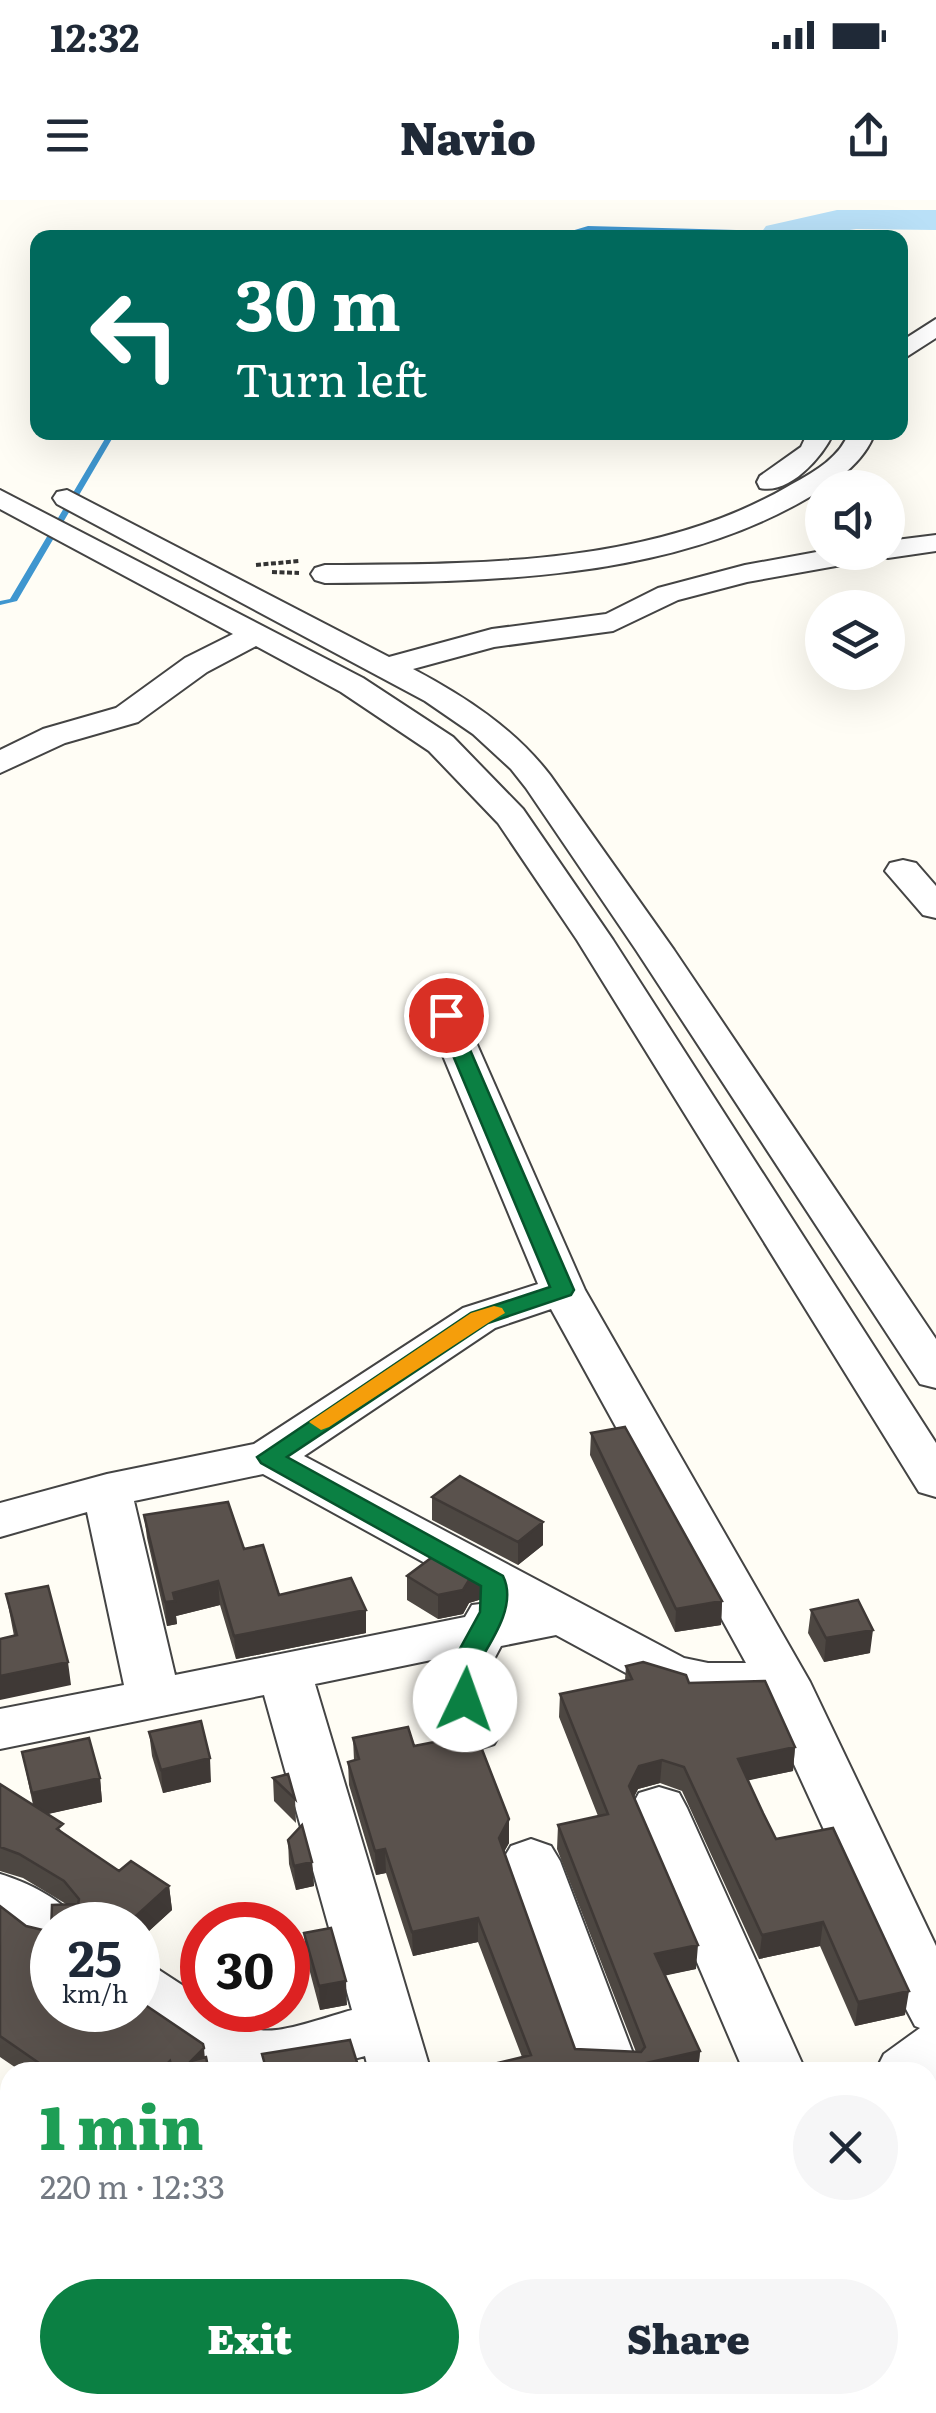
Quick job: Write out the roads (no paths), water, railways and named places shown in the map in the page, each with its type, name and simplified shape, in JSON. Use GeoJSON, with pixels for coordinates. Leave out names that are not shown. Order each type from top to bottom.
{"type":"FeatureCollection","features":[{"type":"Feature","properties":{"kind":"street"},"geometry":{"type":"LineString","coordinates":[[908,319],[936,303]]}},
{"type":"Feature","properties":{"kind":"street"},"geometry":{"type":"LineString","coordinates":[[908,348],[936,326]]}},
{"type":"Feature","properties":{"kind":"street"},"geometry":{"type":"LineString","coordinates":[[817,440],[812,452],[766,485],[658,527],[562,546],[327,566],[497,570],[580,560],[674,540],[742,521],[790,500],[838,466],[861,440]]}},
{"type":"Feature","properties":{"kind":"street"},"geometry":{"type":"LineString","coordinates":[[0,472],[23,494],[93,528],[206,570],[388,667],[484,727],[523,762],[639,928],[936,1374]]}},
{"type":"Feature","properties":{"kind":"street"},"geometry":{"type":"LineString","coordinates":[[93,528],[256,634],[352,685],[441,744],[511,816],[547,875],[595,940],[936,1481]]}},
{"type":"Feature","properties":{"kind":"street"},"geometry":{"type":"LineString","coordinates":[[905,547],[936,543]]}},
{"type":"Feature","properties":{"kind":"street"},"geometry":{"type":"LineString","coordinates":[[388,667],[492,638],[613,622],[668,594],[805,563]]}},
{"type":"Feature","properties":{"kind":"street"},"geometry":{"type":"LineString","coordinates":[[0,763],[54,736],[127,715],[196,664],[256,634]]}},
{"type":"Feature","properties":{"kind":"street"},"geometry":{"type":"LineString","coordinates":[[903,871],[936,907]]}},
{"type":"Feature","properties":{"kind":"street"},"geometry":{"type":"LineString","coordinates":[[446,1015],[563,1290],[783,1682],[936,2009]]}},
{"type":"Feature","properties":{"kind":"street"},"geometry":{"type":"LineString","coordinates":[[0,1520],[107,1490],[269,1457],[480,1318],[563,1290]]}},
{"type":"Feature","properties":{"kind":"street"},"geometry":{"type":"LineString","coordinates":[[269,1457],[494,1582],[688,1680],[783,1682]]}},
{"type":"Feature","properties":{"kind":"street"},"geometry":{"type":"LineString","coordinates":[[107,1490],[152,1697]]}},
{"type":"Feature","properties":{"kind":"street"},"geometry":{"type":"LineString","coordinates":[[475,1730],[458,1676],[493,1612],[494,1582]]}},
{"type":"Feature","properties":{"kind":"street"},"geometry":{"type":"LineString","coordinates":[[0,1729],[561,1616]]}},
{"type":"Feature","properties":{"kind":"street"},"geometry":{"type":"LineString","coordinates":[[160,2002],[232,2049],[266,2057],[393,2049],[285,1674]]}},
{"type":"Feature","properties":{"kind":"street"},"geometry":{"type":"LineString","coordinates":[[658,1808],[771,2062]]}},
{"type":"Feature","properties":{"kind":"street"},"geometry":{"type":"LineString","coordinates":[[531,1861],[605,2062]]}},
{"type":"Feature","properties":{"kind":"street"},"geometry":{"type":"LineString","coordinates":[[0,1896],[30,1916]]}},
{"type":"Feature","properties":{"kind":"waterway"},"geometry":{"type":"LineString","coordinates":[[788,230],[837,220],[936,220]]}},
{"type":"Feature","properties":{"kind":"waterway"},"geometry":{"type":"LineString","coordinates":[[581,230],[664,230]]}},
{"type":"Feature","properties":{"kind":"waterway"},"geometry":{"type":"LineString","coordinates":[[0,603],[13,601],[108,440]]}}]}
